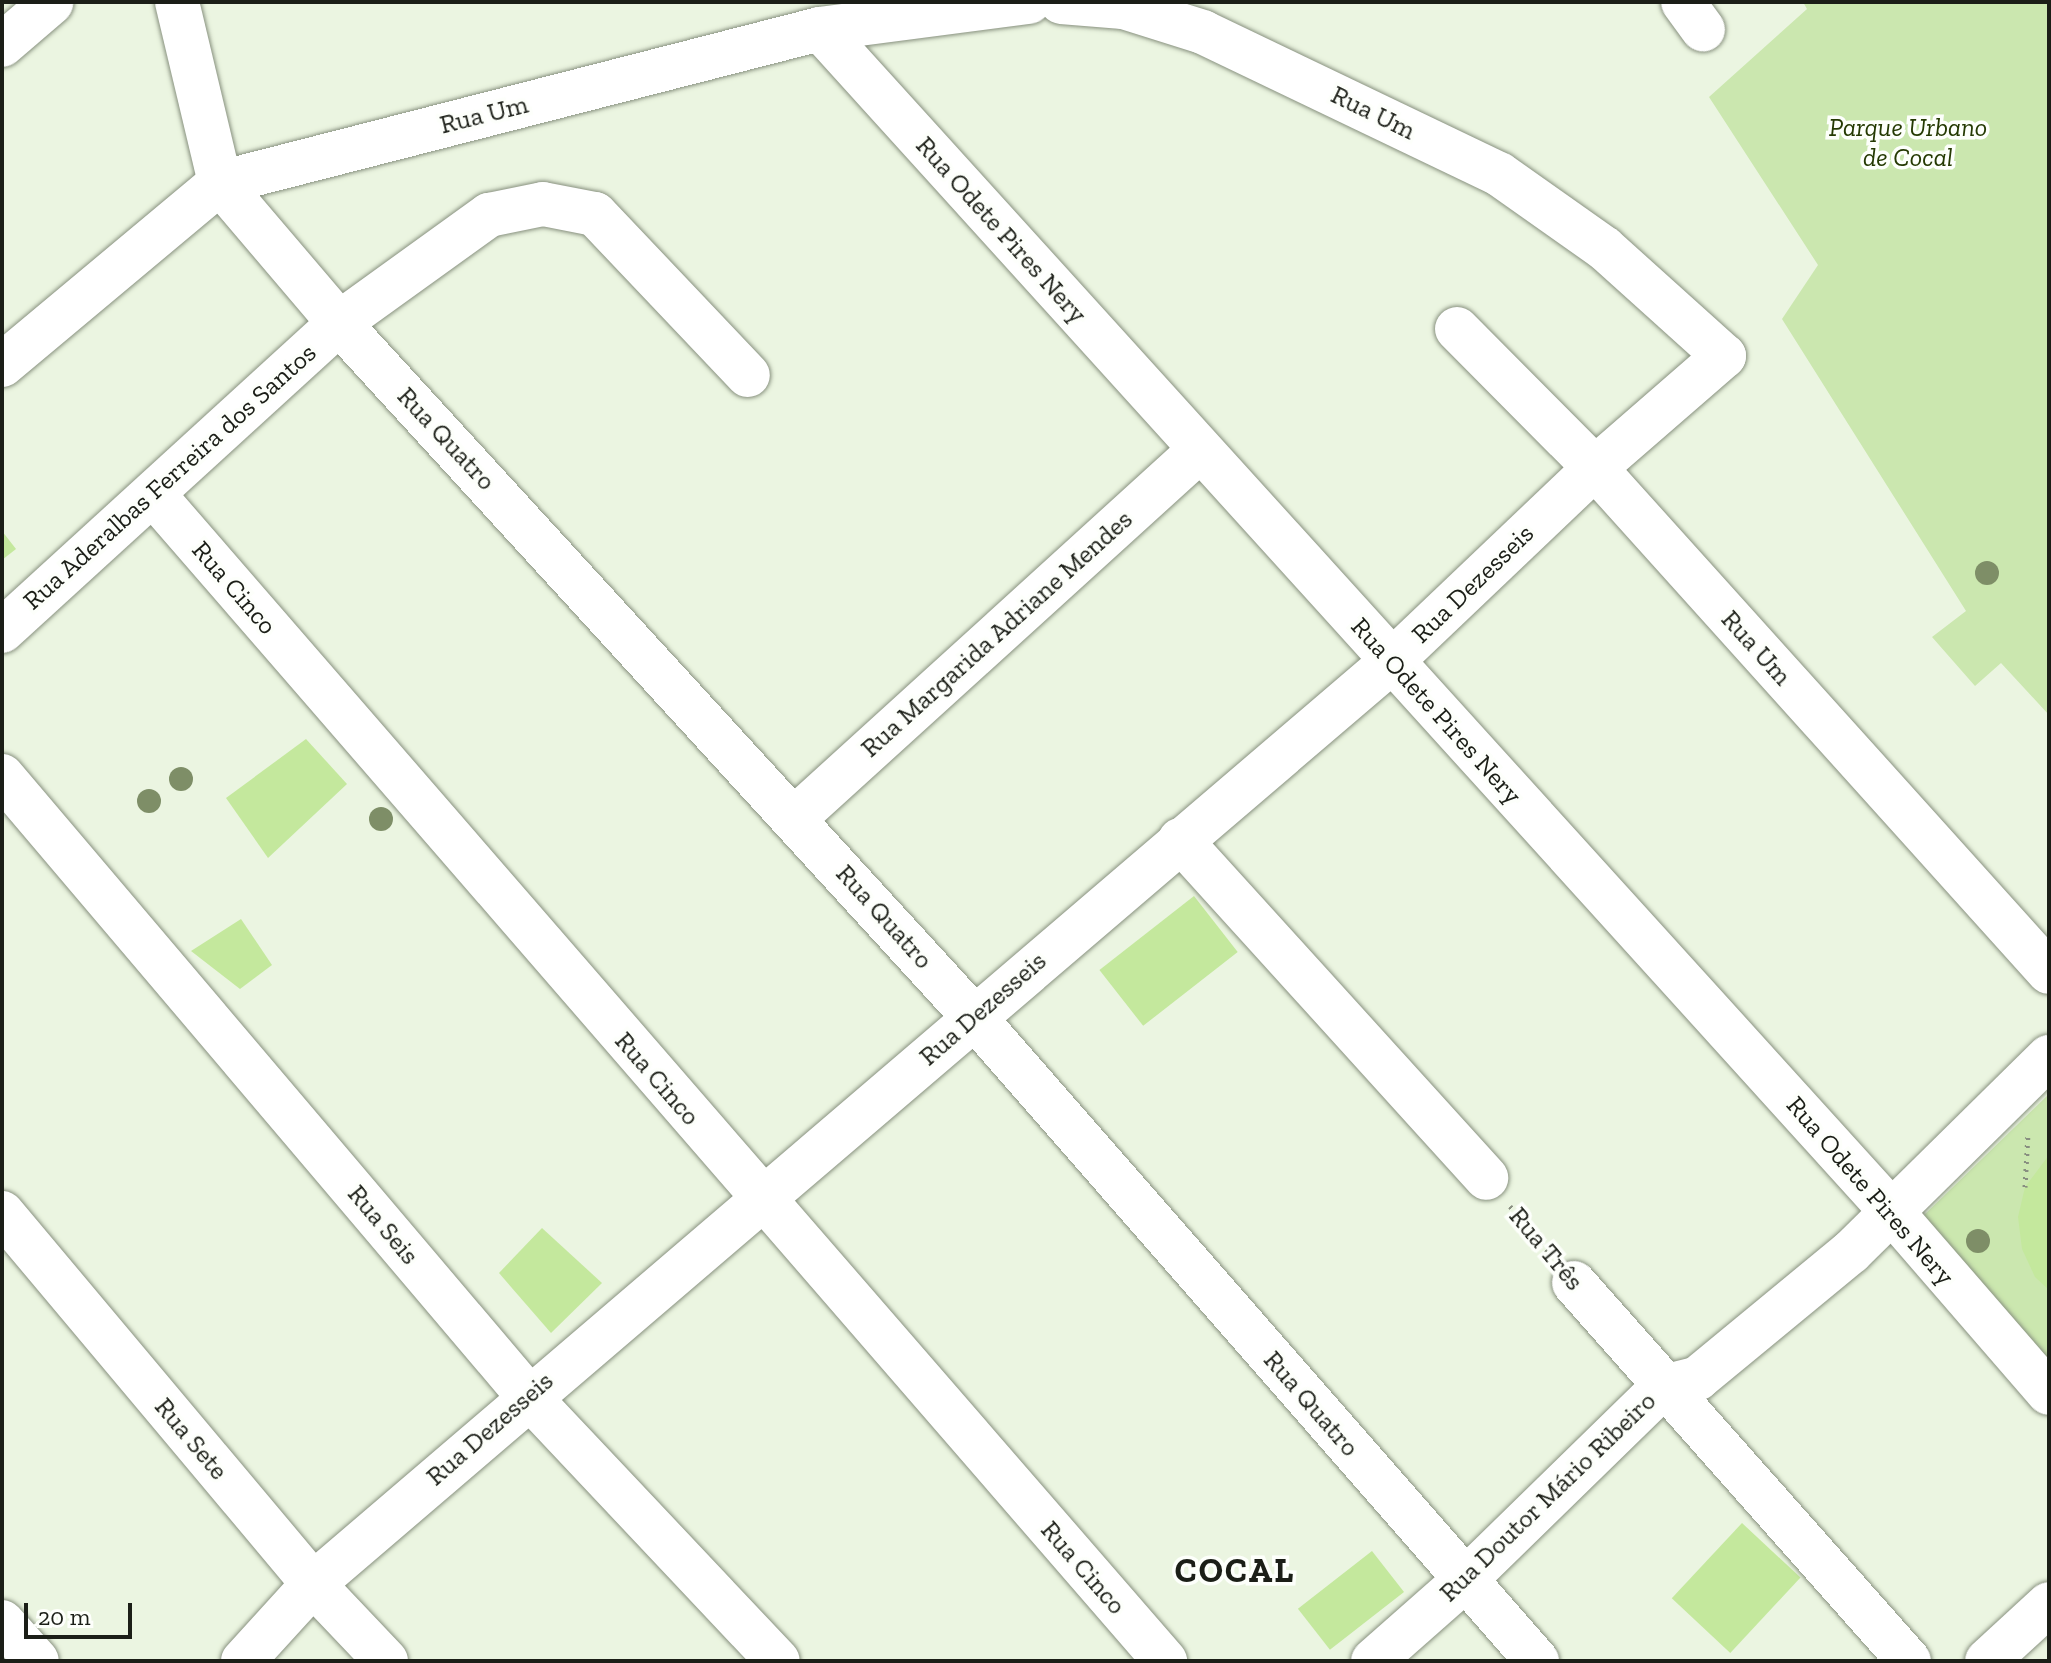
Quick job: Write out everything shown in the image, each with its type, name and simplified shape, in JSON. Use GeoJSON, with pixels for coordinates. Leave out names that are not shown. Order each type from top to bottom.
{"type":"FeatureCollection","features":[{"type":"Feature","properties":{"kind":"street"},"geometry":{"type":"LineString","coordinates":[[177,2],[220,183]]}},
{"type":"Feature","properties":{"kind":"street","name":"Rua Um"},"geometry":{"type":"LineString","coordinates":[[2,365],[220,183],[820,29],[1029,2]]}},
{"type":"Feature","properties":{"kind":"street","name":"Rua Um"},"geometry":{"type":"LineString","coordinates":[[1061,2],[1202,17],[1499,174],[1604,248],[1724,356]]}},
{"type":"Feature","properties":{"kind":"street"},"geometry":{"type":"LineString","coordinates":[[2,45],[51,3]]}},
{"type":"Feature","properties":{"kind":"street","name":"Rua Odete Pires Nery"},"geometry":{"type":"LineString","coordinates":[[820,29],[1893,1213],[2049,1393]]}},
{"type":"Feature","properties":{"kind":"street","name":"Rua Quatro"},"geometry":{"type":"LineString","coordinates":[[220,183],[339,323],[973,1016],[1537,1661]]}},
{"type":"Feature","properties":{"kind":"street","name":"Rua Aderalbas Ferreira dos Santos"},"geometry":{"type":"LineString","coordinates":[[2,631],[339,323],[489,215],[543,204],[595,214],[748,375]]}},
{"type":"Feature","properties":{"kind":"street","name":"Rua Um"},"geometry":{"type":"LineString","coordinates":[[1457,329],[1595,468],[2049,972]]}},
{"type":"Feature","properties":{"kind":"street","name":"Rua Dezesseis"},"geometry":{"type":"LineString","coordinates":[[243,1661],[313,1584],[528,1396],[762,1202],[973,1016],[1391,662],[1595,468],[1724,356]]}},
{"type":"Feature","properties":{"kind":"street","name":"Rua Margarida Adriane Mendes"},"geometry":{"type":"LineString","coordinates":[[795,818],[1200,450]]}},
{"type":"Feature","properties":{"kind":"street","name":"Rua Cinco"},"geometry":{"type":"LineString","coordinates":[[153,494],[762,1202],[1165,1661]]}},
{"type":"Feature","properties":{"kind":"street","name":"Rua Seis"},"geometry":{"type":"LineString","coordinates":[[2,776],[528,1396],[778,1661]]}},
{"type":"Feature","properties":{"kind":"street"},"geometry":{"type":"LineString","coordinates":[[1180,840],[1486,1178]]}},
{"type":"Feature","properties":{"kind":"street","name":"Rua Doutor Mário Ribeiro"},"geometry":{"type":"LineString","coordinates":[[1373,1661],[1465,1580],[1663,1387],[1698,1378],[1893,1213],[2049,1057]]}},
{"type":"Feature","properties":{"kind":"street","name":"Rua Sete"},"geometry":{"type":"LineString","coordinates":[[2,1213],[313,1584],[386,1661]]}},
{"type":"Feature","properties":{"kind":"street","name":"Rua Três"},"geometry":{"type":"LineString","coordinates":[[1574,1283],[1909,1661]]}},
{"type":"Feature","properties":{"kind":"street"},"geometry":{"type":"LineString","coordinates":[[1987,1661],[2049,1604]]}},
{"type":"Feature","properties":{"kind":"street"},"geometry":{"type":"LineString","coordinates":[[2,1622],[37,1661]]}},
{"type":"Feature","properties":{"kind":"path"},"geometry":{"type":"LineString","coordinates":[[2025,1187],[2028,1132],[2038,1122]]}},
{"type":"Feature","properties":{"kind":"path","name":"Rua Três"},"geometry":{"type":"LineString","coordinates":[[1486,1178],[1574,1283]]}},
{"type":"Feature","properties":{"kind":"green space","name":"Parque Urbano de Cocal"},"geometry":{"type":"Polygon","coordinates":[[[1803,2],[2049,2],[2049,715],[2001,663],[1975,686],[1932,637],[1966,611],[1782,319],[1818,265],[1709,97],[1807,9],[1803,2]]]}},
{"type":"Feature","properties":{"kind":"green space"},"geometry":{"type":"Polygon","coordinates":[[[2049,1094],[2049,1362],[1921,1218],[2049,1094]]]}},
{"type":"Feature","properties":{"kind":"building"},"geometry":{"type":"Polygon","coordinates":[[[2,531],[16,549],[2,560],[2,531]]]}},
{"type":"Feature","properties":{"kind":"building"},"geometry":{"type":"Polygon","coordinates":[[[306,739],[347,784],[268,858],[226,798],[306,739]]]}},
{"type":"Feature","properties":{"kind":"building"},"geometry":{"type":"Polygon","coordinates":[[[1194,896],[1238,952],[1143,1026],[1099,970],[1194,896]]]}},
{"type":"Feature","properties":{"kind":"building"},"geometry":{"type":"Polygon","coordinates":[[[241,919],[272,965],[240,989],[191,951],[241,919]]]}},
{"type":"Feature","properties":{"kind":"building"},"geometry":{"type":"Polygon","coordinates":[[[2049,1155],[2049,1290],[2035,1277],[2022,1249],[2018,1217],[2025,1187],[2049,1155]]]}},
{"type":"Feature","properties":{"kind":"building"},"geometry":{"type":"Polygon","coordinates":[[[542,1228],[602,1283],[551,1333],[499,1273],[542,1228]]]}},
{"type":"Feature","properties":{"kind":"building"},"geometry":{"type":"Polygon","coordinates":[[[1742,1523],[1801,1578],[1730,1653],[1672,1598],[1742,1523]]]}},
{"type":"Feature","properties":{"kind":"building"},"geometry":{"type":"Polygon","coordinates":[[[1372,1551],[1404,1592],[1330,1650],[1298,1609],[1372,1551]]]}},
{"type":"Feature","properties":{"kind":"district","name":"COCAL"},"geometry":{"type":"Point","coordinates":[1235,1571]}}]}
